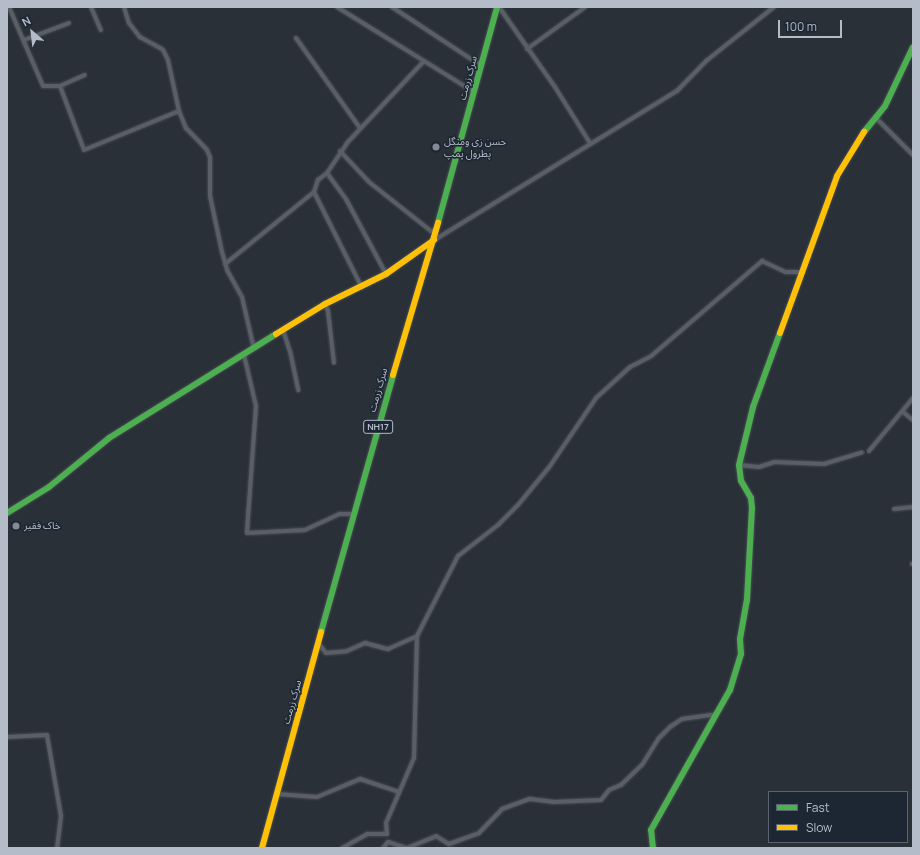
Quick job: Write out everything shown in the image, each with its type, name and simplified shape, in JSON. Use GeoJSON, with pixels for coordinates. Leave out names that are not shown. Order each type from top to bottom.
{"type":"FeatureCollection","features":[{"type":"Feature","properties":{"kind":"main road","name":"سرک زرمت"},"geometry":{"type":"LineString","coordinates":[[262,848],[387,394],[434,240],[498,7]]}},
{"type":"Feature","properties":{"kind":"main road"},"geometry":{"type":"LineString","coordinates":[[652,848],[651,830],[730,690],[741,654],[740,640],[747,600],[752,508],[751,498],[741,481],[739,465],[753,407],[837,176],[857,141],[876,118],[904,71],[913,47]]}},
{"type":"Feature","properties":{"kind":"main road"},"geometry":{"type":"LineString","coordinates":[[7,513],[49,487],[109,438],[325,304],[362,288],[386,274],[434,240]]}},
{"type":"Feature","properties":{"kind":"street"},"geometry":{"type":"LineString","coordinates":[[9,7],[43,86],[60,86],[85,74]]}},
{"type":"Feature","properties":{"kind":"street"},"geometry":{"type":"LineString","coordinates":[[91,7],[101,30]]}},
{"type":"Feature","properties":{"kind":"street"},"geometry":{"type":"LineString","coordinates":[[124,7],[129,23],[140,37],[163,50],[168,60],[179,111],[186,128],[207,150],[210,157],[210,196],[225,264],[242,297],[254,349]]}},
{"type":"Feature","properties":{"kind":"street"},"geometry":{"type":"LineString","coordinates":[[337,7],[474,93]]}},
{"type":"Feature","properties":{"kind":"street"},"geometry":{"type":"LineString","coordinates":[[392,7],[474,61],[482,64]]}},
{"type":"Feature","properties":{"kind":"street"},"geometry":{"type":"LineString","coordinates":[[498,7],[590,143]]}},
{"type":"Feature","properties":{"kind":"street"},"geometry":{"type":"LineString","coordinates":[[527,49],[585,7]]}},
{"type":"Feature","properties":{"kind":"street"},"geometry":{"type":"LineString","coordinates":[[434,240],[677,91],[706,61],[774,7]]}},
{"type":"Feature","properties":{"kind":"street"},"geometry":{"type":"LineString","coordinates":[[24,40],[69,23]]}},
{"type":"Feature","properties":{"kind":"street"},"geometry":{"type":"LineString","coordinates":[[296,38],[360,128]]}},
{"type":"Feature","properties":{"kind":"street"},"geometry":{"type":"LineString","coordinates":[[225,264],[314,192],[318,180],[327,173],[340,151],[424,61]]}},
{"type":"Feature","properties":{"kind":"street"},"geometry":{"type":"LineString","coordinates":[[60,86],[84,150],[179,111]]}},
{"type":"Feature","properties":{"kind":"street"},"geometry":{"type":"LineString","coordinates":[[876,118],[913,155]]}},
{"type":"Feature","properties":{"kind":"street"},"geometry":{"type":"LineString","coordinates":[[340,151],[369,182],[431,231],[436,230]]}},
{"type":"Feature","properties":{"kind":"street"},"geometry":{"type":"LineString","coordinates":[[327,173],[346,199],[386,274]]}},
{"type":"Feature","properties":{"kind":"street"},"geometry":{"type":"LineString","coordinates":[[314,192],[362,288]]}},
{"type":"Feature","properties":{"kind":"street"},"geometry":{"type":"LineString","coordinates":[[388,842],[386,835],[386,823],[414,758],[417,636],[458,556],[498,525],[534,486],[596,398],[630,367],[650,356],[762,261],[786,272],[802,272]]}},
{"type":"Feature","properties":{"kind":"street"},"geometry":{"type":"LineString","coordinates":[[325,304],[328,311],[334,363]]}},
{"type":"Feature","properties":{"kind":"street"},"geometry":{"type":"LineString","coordinates":[[282,330],[290,351],[298,390]]}},
{"type":"Feature","properties":{"kind":"street"},"geometry":{"type":"LineString","coordinates":[[244,355],[256,406],[247,533],[305,530],[340,514],[354,514]]}},
{"type":"Feature","properties":{"kind":"street"},"geometry":{"type":"LineString","coordinates":[[869,451],[903,412],[913,398]]}},
{"type":"Feature","properties":{"kind":"street"},"geometry":{"type":"LineString","coordinates":[[903,412],[913,420]]}},
{"type":"Feature","properties":{"kind":"street"},"geometry":{"type":"LineString","coordinates":[[739,465],[759,467],[774,462],[824,464],[861,453]]}},
{"type":"Feature","properties":{"kind":"street"},"geometry":{"type":"LineString","coordinates":[[894,509],[913,507]]}},
{"type":"Feature","properties":{"kind":"street"},"geometry":{"type":"LineString","coordinates":[[319,644],[326,653],[347,652],[365,643],[388,649],[417,636]]}},
{"type":"Feature","properties":{"kind":"street"},"geometry":{"type":"LineString","coordinates":[[388,842],[407,848],[436,836],[449,844],[479,833],[502,809],[530,799],[553,802],[602,800],[609,790],[621,785],[642,765],[658,739],[670,727],[682,719],[717,714]]}},
{"type":"Feature","properties":{"kind":"street"},"geometry":{"type":"LineString","coordinates":[[7,737],[47,735],[61,816],[57,848]]}},
{"type":"Feature","properties":{"kind":"street"},"geometry":{"type":"LineString","coordinates":[[277,794],[317,797],[360,779],[399,792]]}},
{"type":"Feature","properties":{"kind":"street"},"geometry":{"type":"LineString","coordinates":[[342,848],[367,834],[386,835]]}},
{"type":"Feature","properties":{"kind":"street"},"geometry":{"type":"LineString","coordinates":[[383,848],[388,842]]}},
{"type":"Feature","properties":{"kind":"tunnel"},"geometry":{"type":"LineString","coordinates":[[861,453],[869,451]]}},
{"type":"Feature","properties":{"kind":"traffic: fast"},"geometry":{"type":"LineString","coordinates":[[438,223],[497,7]]}},
{"type":"Feature","properties":{"kind":"traffic: fast"},"geometry":{"type":"LineString","coordinates":[[864,132],[885,106],[913,47]]}},
{"type":"Feature","properties":{"kind":"traffic: fast"},"geometry":{"type":"LineString","coordinates":[[653,848],[651,830],[730,690],[741,654],[740,639],[747,600],[752,508],[751,498],[741,481],[739,465],[753,407],[780,333]]}},
{"type":"Feature","properties":{"kind":"traffic: fast"},"geometry":{"type":"LineString","coordinates":[[7,513],[49,487],[109,438],[276,334]]}},
{"type":"Feature","properties":{"kind":"traffic: fast"},"geometry":{"type":"LineString","coordinates":[[321,632],[393,375]]}},
{"type":"Feature","properties":{"kind":"traffic: slow"},"geometry":{"type":"LineString","coordinates":[[780,333],[837,176],[864,132]]}},
{"type":"Feature","properties":{"kind":"traffic: slow"},"geometry":{"type":"LineString","coordinates":[[393,375],[438,223]]}},
{"type":"Feature","properties":{"kind":"traffic: slow"},"geometry":{"type":"LineString","coordinates":[[276,334],[325,304],[386,274],[434,240]]}},
{"type":"Feature","properties":{"kind":"traffic: slow"},"geometry":{"type":"LineString","coordinates":[[262,848],[321,632]]}},
{"type":"Feature","properties":{"kind":"place","name":"حسن زی ومنگل پطرول پمپ"},"geometry":{"type":"Point","coordinates":[436,147]}},
{"type":"Feature","properties":{"kind":"place","name":"خاک فقیر"},"geometry":{"type":"Point","coordinates":[16,526]}}]}
